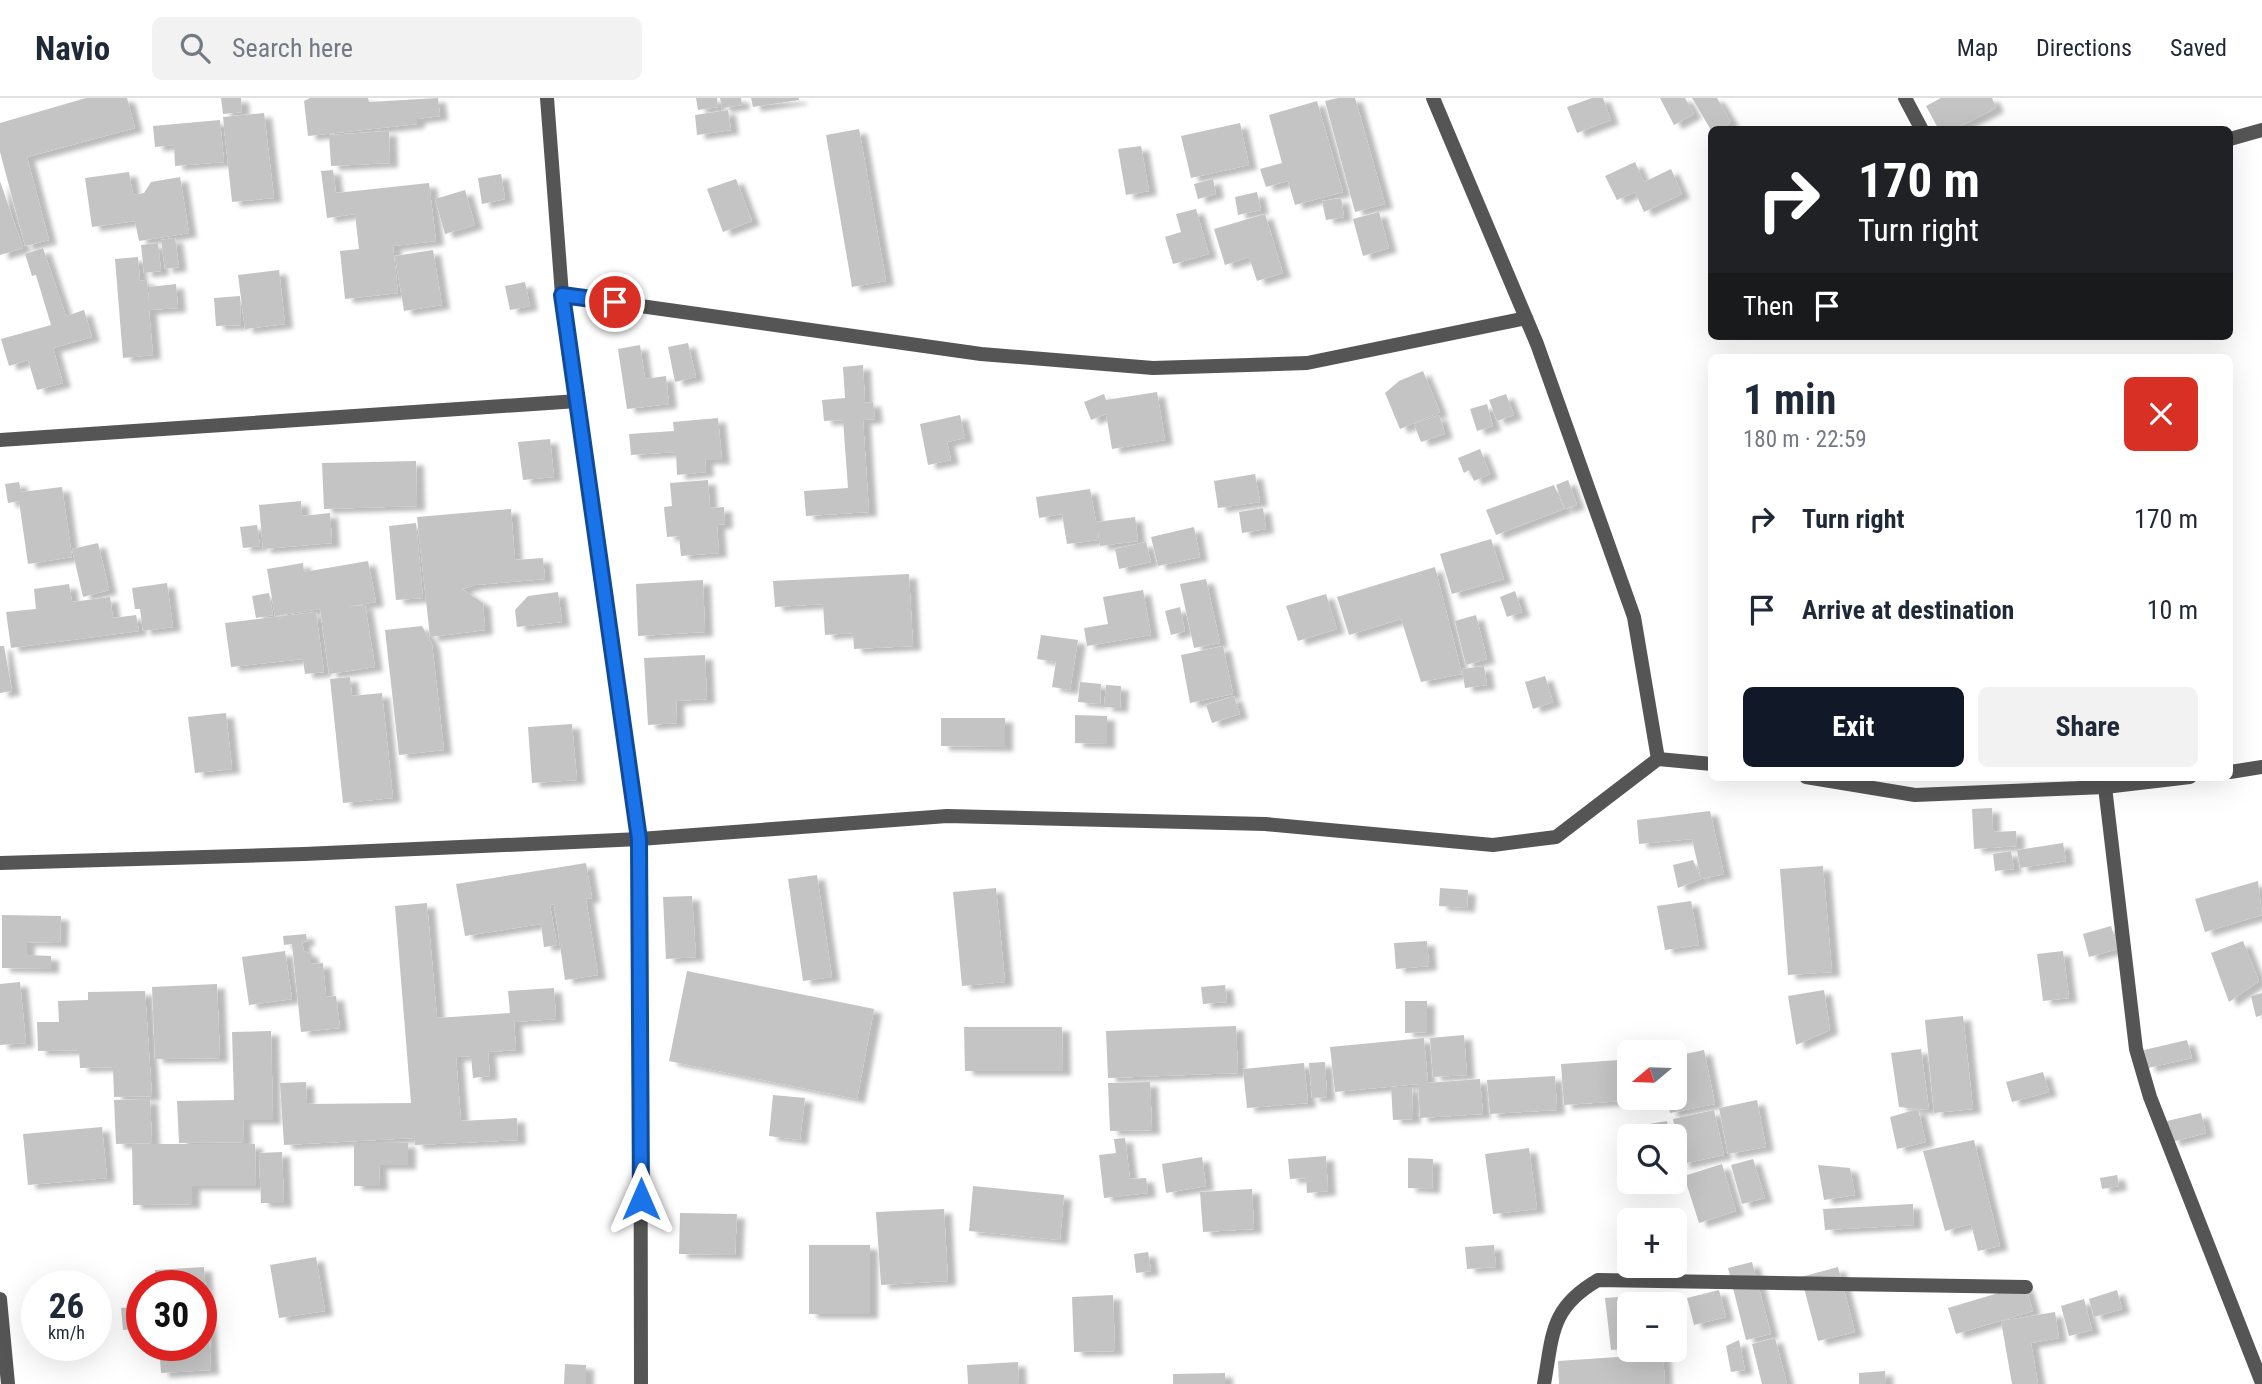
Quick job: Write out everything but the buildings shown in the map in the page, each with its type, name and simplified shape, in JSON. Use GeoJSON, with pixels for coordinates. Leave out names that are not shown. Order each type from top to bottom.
{"type":"FeatureCollection","features":[{"type":"Feature","properties":{"kind":"street"},"geometry":{"type":"LineString","coordinates":[[547,98],[562,295],[639,839],[641,1384]]}},
{"type":"Feature","properties":{"kind":"street"},"geometry":{"type":"LineString","coordinates":[[1433,98],[1526,318],[1634,617],[1658,759]]}},
{"type":"Feature","properties":{"kind":"street"},"geometry":{"type":"LineString","coordinates":[[1905,98],[1920,126]]}},
{"type":"Feature","properties":{"kind":"street"},"geometry":{"type":"LineString","coordinates":[[2233,138],[2262,130]]}},
{"type":"Feature","properties":{"kind":"street"},"geometry":{"type":"LineString","coordinates":[[562,295],[981,354],[1153,368],[1307,363],[1526,318]]}},
{"type":"Feature","properties":{"kind":"street"},"geometry":{"type":"LineString","coordinates":[[0,440],[578,401]]}},
{"type":"Feature","properties":{"kind":"street"},"geometry":{"type":"LineString","coordinates":[[0,863],[304,854],[639,839],[947,816],[1265,824],[1493,845],[1556,837],[1658,759],[1708,764]]}},
{"type":"Feature","properties":{"kind":"street"},"geometry":{"type":"LineString","coordinates":[[2233,772],[2262,767]]}},
{"type":"Feature","properties":{"kind":"street"},"geometry":{"type":"LineString","coordinates":[[1830,781],[1915,795],[2105,787],[2156,781]]}},
{"type":"Feature","properties":{"kind":"street"},"geometry":{"type":"LineString","coordinates":[[2105,787],[2136,1049],[2154,1110],[2262,1381]]}},
{"type":"Feature","properties":{"kind":"street"},"geometry":{"type":"LineString","coordinates":[[1544,1384],[1556,1318],[1576,1293],[1598,1280],[2026,1287]]}},
{"type":"Feature","properties":{"kind":"street"},"geometry":{"type":"LineString","coordinates":[[0,1299],[8,1384]]}},
{"type":"Feature","properties":{"kind":"route"},"geometry":{"type":"LineString","coordinates":[[615,302],[562,295],[639,839],[641,1199]]}}]}
